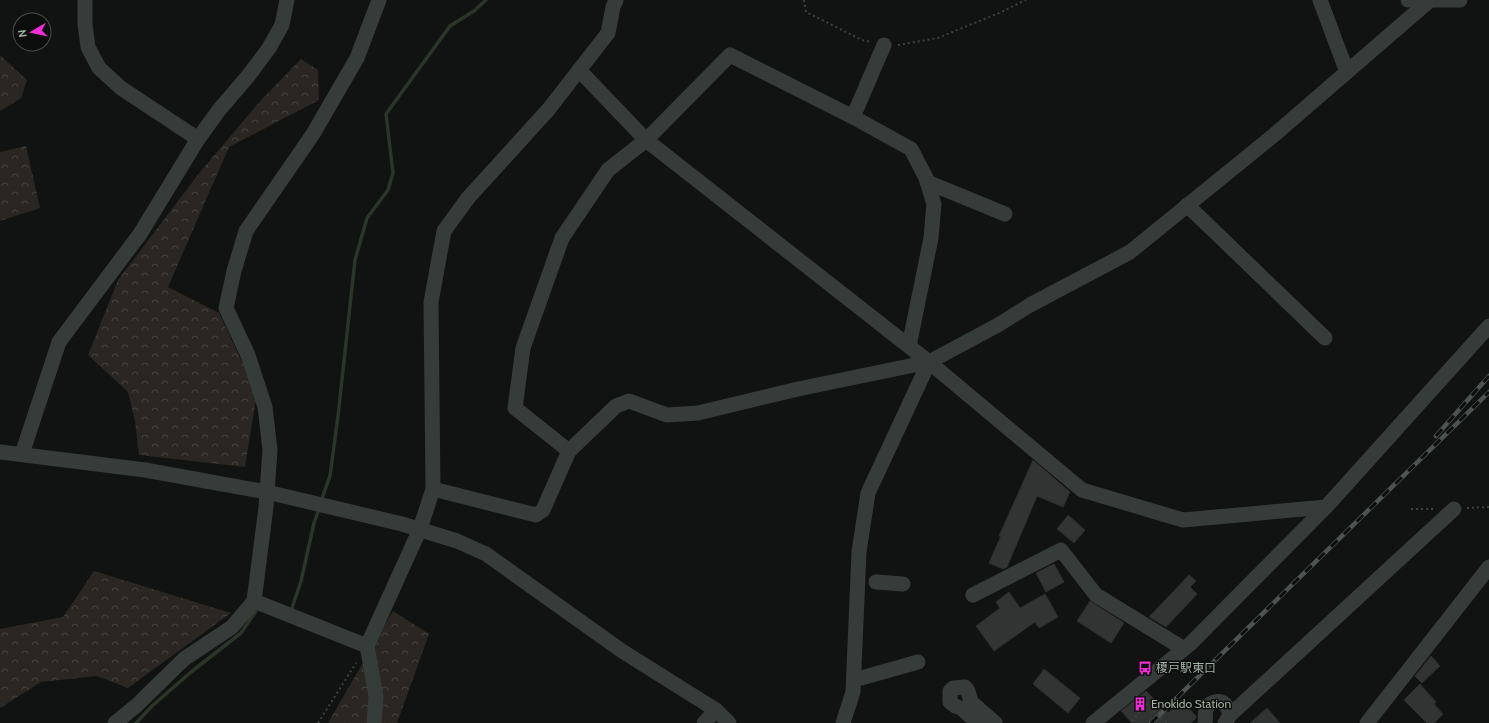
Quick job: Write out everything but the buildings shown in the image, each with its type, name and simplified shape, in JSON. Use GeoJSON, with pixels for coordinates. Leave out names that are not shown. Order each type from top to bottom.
{"type":"FeatureCollection","features":[{"type":"Feature","properties":{"kind":"street"},"geometry":{"type":"LineString","coordinates":[[85,0],[85,24],[88,46],[99,68],[121,88],[198,139]]}},
{"type":"Feature","properties":{"kind":"street"},"geometry":{"type":"LineString","coordinates":[[22,454],[59,342],[140,234],[198,139],[219,110],[269,48],[282,26],[287,0]]}},
{"type":"Feature","properties":{"kind":"street"},"geometry":{"type":"LineString","coordinates":[[115,723],[137,705],[184,659],[232,628],[254,601],[267,492],[270,450],[265,407],[248,355],[226,308],[234,271],[246,231],[313,134],[357,58],[379,0]]}},
{"type":"Feature","properties":{"kind":"street"},"geometry":{"type":"LineString","coordinates":[[374,723],[376,696],[367,646],[420,529],[433,489],[431,302],[444,231],[468,198],[548,110],[608,33],[613,7],[616,0]]}},
{"type":"Feature","properties":{"kind":"street"},"geometry":{"type":"LineString","coordinates":[[1320,0],[1347,72]]}},
{"type":"Feature","properties":{"kind":"street"},"geometry":{"type":"LineString","coordinates":[[1408,0],[1460,0]]}},
{"type":"Feature","properties":{"kind":"street"},"geometry":{"type":"LineString","coordinates":[[433,489],[536,515],[543,510],[569,450],[616,406],[629,402],[667,415],[698,413],[798,389],[929,362],[998,325],[1030,305],[1130,252],[1274,135],[1429,1]]}},
{"type":"Feature","properties":{"kind":"street"},"geometry":{"type":"LineString","coordinates":[[853,117],[884,45]]}},
{"type":"Feature","properties":{"kind":"street"},"geometry":{"type":"LineString","coordinates":[[569,450],[515,408],[523,348],[562,238],[608,170],[646,140],[730,55],[853,117],[911,149],[927,182],[934,204],[932,238],[909,346]]}},
{"type":"Feature","properties":{"kind":"street"},"geometry":{"type":"LineString","coordinates":[[579,70],[646,140],[929,362],[1082,490],[1183,520],[1326,507]]}},
{"type":"Feature","properties":{"kind":"street"},"geometry":{"type":"LineString","coordinates":[[927,182],[1005,214]]}},
{"type":"Feature","properties":{"kind":"street"},"geometry":{"type":"LineString","coordinates":[[1187,205],[1325,338]]}},
{"type":"Feature","properties":{"kind":"street"},"geometry":{"type":"LineString","coordinates":[[1093,723],[1184,649],[1326,507],[1489,326]]}},
{"type":"Feature","properties":{"kind":"street"},"geometry":{"type":"LineString","coordinates":[[843,723],[854,692],[859,552],[868,493],[929,362]]}},
{"type":"Feature","properties":{"kind":"street"},"geometry":{"type":"LineString","coordinates":[[0,452],[145,470],[267,492],[420,529],[457,541],[486,554],[622,651],[716,710],[729,723]]}},
{"type":"Feature","properties":{"kind":"street"},"geometry":{"type":"LineString","coordinates":[[1227,719],[1454,509]]}},
{"type":"Feature","properties":{"kind":"street"},"geometry":{"type":"LineString","coordinates":[[973,596],[1062,550],[1096,595],[1184,649]]}},
{"type":"Feature","properties":{"kind":"street"},"geometry":{"type":"LineString","coordinates":[[1368,723],[1489,567]]}},
{"type":"Feature","properties":{"kind":"street"},"geometry":{"type":"LineString","coordinates":[[876,582],[903,584]]}},
{"type":"Feature","properties":{"kind":"street"},"geometry":{"type":"LineString","coordinates":[[254,601],[367,646]]}},
{"type":"Feature","properties":{"kind":"street"},"geometry":{"type":"LineString","coordinates":[[854,680],[918,662]]}},
{"type":"Feature","properties":{"kind":"street"},"geometry":{"type":"LineString","coordinates":[[978,723],[961,708],[950,702],[950,692],[953,688],[965,687],[968,691],[971,702],[995,723]]}},
{"type":"Feature","properties":{"kind":"street"},"geometry":{"type":"LineString","coordinates":[[1205,723],[1205,712],[1208,706],[1213,702],[1220,701],[1226,705],[1227,719]]}},
{"type":"Feature","properties":{"kind":"street"},"geometry":{"type":"LineString","coordinates":[[704,723],[716,710]]}},
{"type":"Feature","properties":{"kind":"path"},"geometry":{"type":"LineString","coordinates":[[804,0],[806,12],[862,40],[890,46],[938,38],[1000,13],[1026,0]]}},
{"type":"Feature","properties":{"kind":"path"},"geometry":{"type":"LineString","coordinates":[[318,723],[367,646]]}},
{"type":"Feature","properties":{"kind":"path"},"geometry":{"type":"LineString","coordinates":[[1132,721],[1146,704],[1166,723]]}},
{"type":"Feature","properties":{"kind":"green space"},"geometry":{"type":"Polygon","coordinates":[[[0,55],[27,80],[21,98],[0,111],[0,55]]]}},
{"type":"Feature","properties":{"kind":"green space"},"geometry":{"type":"Polygon","coordinates":[[[301,59],[318,70],[319,100],[229,147],[168,287],[219,313],[257,393],[245,467],[139,455],[135,421],[128,392],[88,355],[118,280],[200,172],[261,100],[301,59]]]}},
{"type":"Feature","properties":{"kind":"green space"},"geometry":{"type":"Polygon","coordinates":[[[26,146],[40,208],[0,221],[0,152],[26,146]]]}},
{"type":"Feature","properties":{"kind":"green space"},"geometry":{"type":"Polygon","coordinates":[[[94,571],[231,613],[128,688],[97,676],[41,682],[0,708],[0,629],[63,617],[94,571]]]}},
{"type":"Feature","properties":{"kind":"green space"},"geometry":{"type":"Polygon","coordinates":[[[393,611],[429,634],[397,723],[328,723],[393,611]]]}},
{"type":"Feature","properties":{"kind":"waterway"},"geometry":{"type":"LineString","coordinates":[[321,501],[330,476],[355,260],[367,218],[388,190],[393,173],[386,114],[450,26],[474,11],[486,0]]}},
{"type":"Feature","properties":{"kind":"waterway"},"geometry":{"type":"LineString","coordinates":[[291,611],[301,581],[314,523],[319,509]]}},
{"type":"Feature","properties":{"kind":"waterway"},"geometry":{"type":"LineString","coordinates":[[136,723],[152,706],[191,672],[241,633],[258,608]]}},
{"type":"Feature","properties":{"kind":"railway"},"geometry":{"type":"LineString","coordinates":[[1436,436],[1489,376]]}},
{"type":"Feature","properties":{"kind":"railway"},"geometry":{"type":"LineString","coordinates":[[1151,723],[1489,392]]}},
{"type":"Feature","properties":{"kind":"place","name":"榎戸駅東口"},"geometry":{"type":"Point","coordinates":[1145,668]}},
{"type":"Feature","properties":{"kind":"place","name":"Enokido Station"},"geometry":{"type":"Point","coordinates":[1140,704]}}]}
